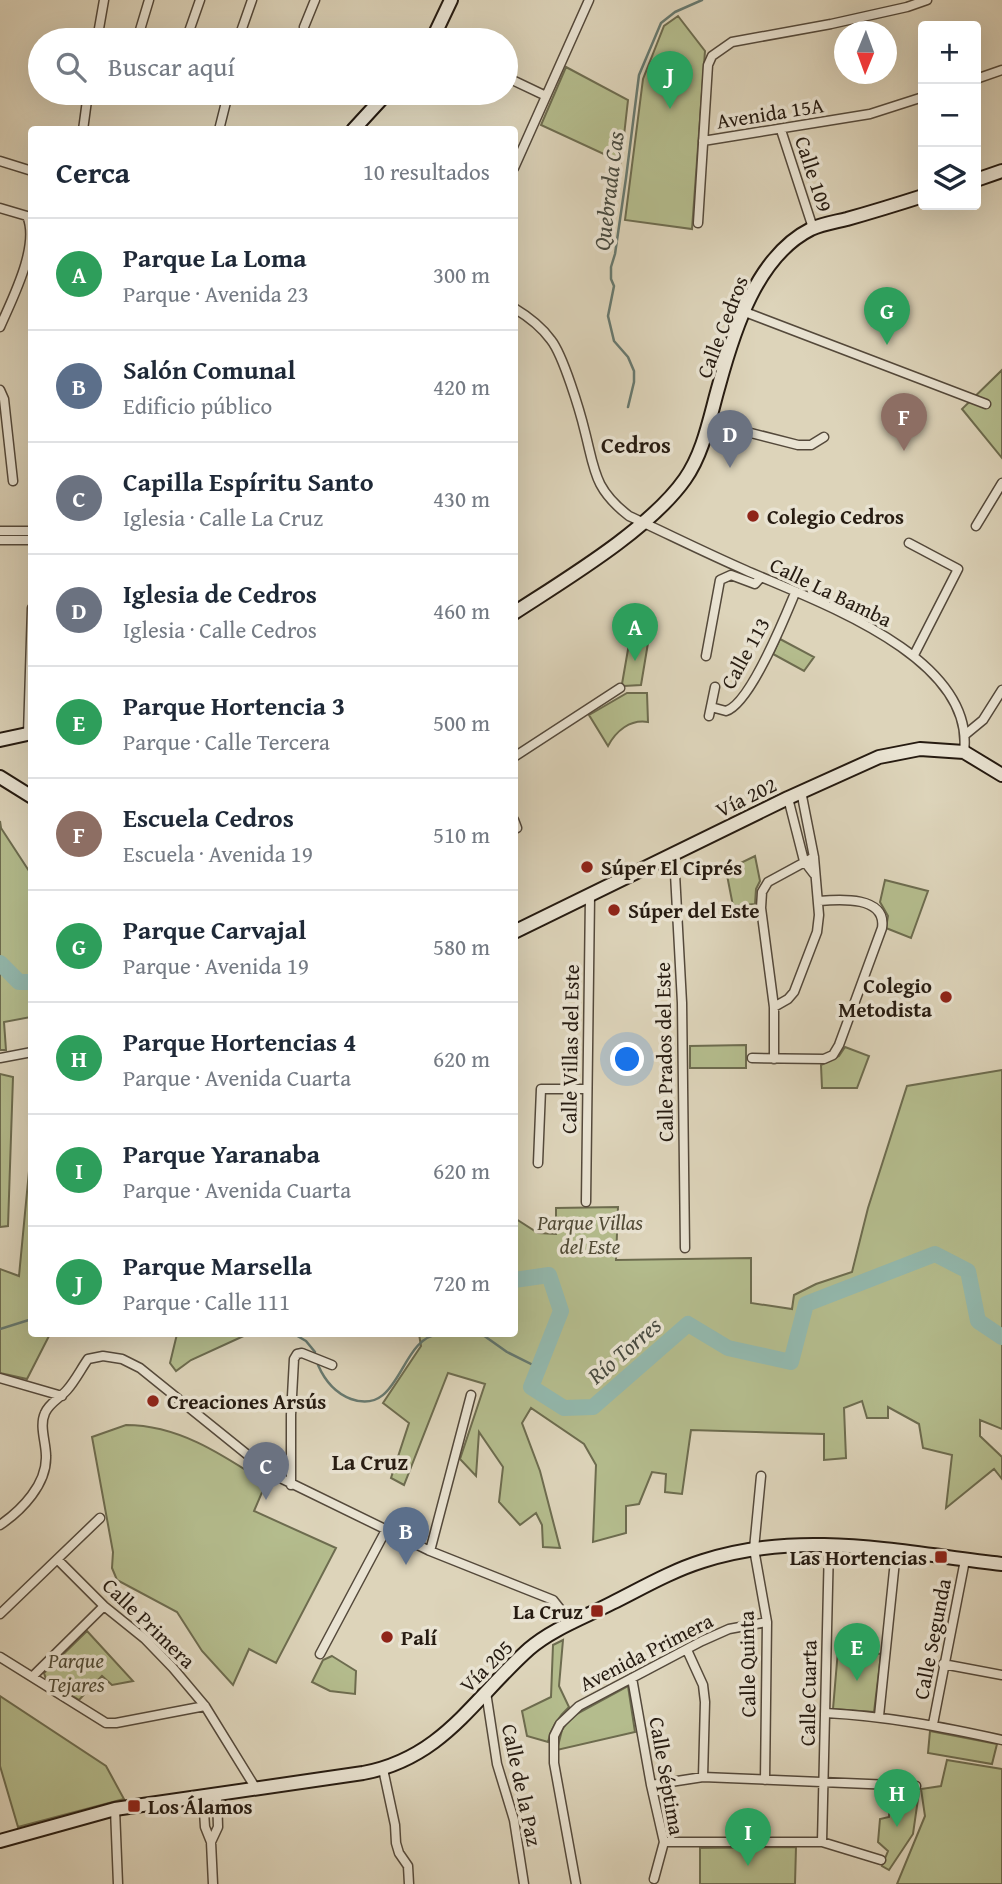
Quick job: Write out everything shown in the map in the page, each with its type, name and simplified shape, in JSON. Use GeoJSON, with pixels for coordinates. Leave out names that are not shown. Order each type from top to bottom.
{"type":"FeatureCollection","features":[{"type":"Feature","properties":{"kind":"main road"},"geometry":{"type":"LineString","coordinates":[[438,28],[451,0]]}},
{"type":"Feature","properties":{"kind":"main road"},"geometry":{"type":"LineString","coordinates":[[358,126],[376,105]]}},
{"type":"Feature","properties":{"kind":"main road"},"geometry":{"type":"LineString","coordinates":[[981,178],[1002,171]]}},
{"type":"Feature","properties":{"kind":"main road","name":"Calle Cedros"},"geometry":{"type":"LineString","coordinates":[[518,610],[643,522],[685,480],[698,454],[726,361],[745,312],[770,262],[792,241],[813,228],[918,197]]}},
{"type":"Feature","properties":{"kind":"main road"},"geometry":{"type":"LineString","coordinates":[[0,740],[28,734]]}},
{"type":"Feature","properties":{"kind":"main road","name":"Vía 202"},"geometry":{"type":"LineString","coordinates":[[518,930],[788,798],[879,757],[920,749],[964,752],[1002,775]]}},
{"type":"Feature","properties":{"kind":"main road"},"geometry":{"type":"LineString","coordinates":[[0,777],[28,794]]}},
{"type":"Feature","properties":{"kind":"main road","name":"Vía 205"},"geometry":{"type":"LineString","coordinates":[[0,1841],[114,1809],[383,1769],[410,1759],[443,1736],[531,1648],[671,1573],[702,1561],[754,1549],[829,1545],[1002,1564]]}},
{"type":"Feature","properties":{"kind":"street"},"geometry":{"type":"LineString","coordinates":[[99,28],[104,0]]}},
{"type":"Feature","properties":{"kind":"street"},"geometry":{"type":"LineString","coordinates":[[141,28],[149,0]]}},
{"type":"Feature","properties":{"kind":"street"},"geometry":{"type":"LineString","coordinates":[[190,28],[200,0]]}},
{"type":"Feature","properties":{"kind":"street"},"geometry":{"type":"LineString","coordinates":[[242,28],[253,0]]}},
{"type":"Feature","properties":{"kind":"street"},"geometry":{"type":"LineString","coordinates":[[304,27],[315,0]]}},
{"type":"Feature","properties":{"kind":"street"},"geometry":{"type":"LineString","coordinates":[[518,160],[589,0]]}},
{"type":"Feature","properties":{"kind":"street"},"geometry":{"type":"LineString","coordinates":[[698,223],[708,65],[712,55],[732,42],[831,24],[927,0]]}},
{"type":"Feature","properties":{"kind":"street"},"geometry":{"type":"LineString","coordinates":[[981,77],[1002,70]]}},
{"type":"Feature","properties":{"kind":"street"},"geometry":{"type":"LineString","coordinates":[[518,83],[546,96]]}},
{"type":"Feature","properties":{"kind":"street","name":"Avenida 15A"},"geometry":{"type":"LineString","coordinates":[[703,141],[870,114],[918,99]]}},
{"type":"Feature","properties":{"kind":"street"},"geometry":{"type":"LineString","coordinates":[[84,126],[86,105]]}},
{"type":"Feature","properties":{"kind":"street"},"geometry":{"type":"LineString","coordinates":[[220,126],[225,105]]}},
{"type":"Feature","properties":{"kind":"street","name":"Calle 109"},"geometry":{"type":"LineString","coordinates":[[781,130],[813,228]]}},
{"type":"Feature","properties":{"kind":"street"},"geometry":{"type":"LineString","coordinates":[[0,161],[28,169]]}},
{"type":"Feature","properties":{"kind":"street"},"geometry":{"type":"LineString","coordinates":[[0,208],[27,216],[28,221]]}},
{"type":"Feature","properties":{"kind":"street"},"geometry":{"type":"LineString","coordinates":[[0,327],[24,268],[28,244]]}},
{"type":"Feature","properties":{"kind":"street","name":"Calle La Bamba"},"geometry":{"type":"LineString","coordinates":[[518,311],[534,321],[553,342],[576,401],[592,466],[601,486],[618,507],[643,522],[879,634],[914,655],[949,692],[961,712],[966,734]]}},
{"type":"Feature","properties":{"kind":"street"},"geometry":{"type":"LineString","coordinates":[[745,312],[986,404]]}},
{"type":"Feature","properties":{"kind":"street"},"geometry":{"type":"LineString","coordinates":[[0,390],[4,399],[13,481]]}},
{"type":"Feature","properties":{"kind":"street"},"geometry":{"type":"LineString","coordinates":[[708,422],[798,445],[811,445],[824,437]]}},
{"type":"Feature","properties":{"kind":"street"},"geometry":{"type":"LineString","coordinates":[[976,526],[1002,482]]}},
{"type":"Feature","properties":{"kind":"street"},"geometry":{"type":"LineString","coordinates":[[4,536],[28,532]]}},
{"type":"Feature","properties":{"kind":"street"},"geometry":{"type":"LineString","coordinates":[[4,536],[28,539]]}},
{"type":"Feature","properties":{"kind":"street"},"geometry":{"type":"LineString","coordinates":[[909,544],[958,569],[914,655]]}},
{"type":"Feature","properties":{"kind":"street"},"geometry":{"type":"LineString","coordinates":[[706,656],[720,580],[731,575],[752,584],[757,583],[761,577]]}},
{"type":"Feature","properties":{"kind":"street","name":"Calle 113"},"geometry":{"type":"LineString","coordinates":[[711,707],[726,710],[738,705],[772,648],[795,593]]}},
{"type":"Feature","properties":{"kind":"street"},"geometry":{"type":"LineString","coordinates":[[709,716],[715,687]]}},
{"type":"Feature","properties":{"kind":"street"},"geometry":{"type":"LineString","coordinates":[[518,754],[621,688]]}},
{"type":"Feature","properties":{"kind":"street"},"geometry":{"type":"LineString","coordinates":[[964,752],[966,734],[983,720],[1002,690]]}},
{"type":"Feature","properties":{"kind":"street"},"geometry":{"type":"LineString","coordinates":[[774,1007],[791,996],[797,987],[817,932],[819,901],[814,857],[801,792]]}},
{"type":"Feature","properties":{"kind":"street"},"geometry":{"type":"LineString","coordinates":[[788,798],[804,861],[814,874]]}},
{"type":"Feature","properties":{"kind":"street","name":"Calle Prados del Este"},"geometry":{"type":"LineString","coordinates":[[674,855],[682,1003],[685,1248]]}},
{"type":"Feature","properties":{"kind":"street"},"geometry":{"type":"LineString","coordinates":[[774,1059],[774,1007],[761,908],[762,892],[768,882],[814,857]]}},
{"type":"Feature","properties":{"kind":"street","name":"Calle Villas del Este"},"geometry":{"type":"LineString","coordinates":[[586,1202],[590,896]]}},
{"type":"Feature","properties":{"kind":"street"},"geometry":{"type":"LineString","coordinates":[[752,1058],[817,1060],[833,1055],[839,1045],[882,929],[882,918],[875,907],[853,901],[819,901]]}},
{"type":"Feature","properties":{"kind":"street"},"geometry":{"type":"LineString","coordinates":[[0,1058],[28,1053]]}},
{"type":"Feature","properties":{"kind":"street"},"geometry":{"type":"LineString","coordinates":[[538,1163],[541,1089],[586,1089]]}},
{"type":"Feature","properties":{"kind":"street"},"geometry":{"type":"LineString","coordinates":[[291,1485],[294,1359],[297,1354],[302,1353],[332,1365]]}},
{"type":"Feature","properties":{"kind":"street"},"geometry":{"type":"LineString","coordinates":[[0,1525],[12,1517],[38,1486],[45,1470],[43,1417],[50,1405],[62,1396],[88,1359],[103,1356],[122,1359],[140,1368],[270,1473],[430,1551],[553,1600],[572,1624]]}},
{"type":"Feature","properties":{"kind":"street"},"geometry":{"type":"LineString","coordinates":[[0,1378],[62,1396]]}},
{"type":"Feature","properties":{"kind":"street"},"geometry":{"type":"LineString","coordinates":[[430,1551],[471,1395]]}},
{"type":"Feature","properties":{"kind":"street","name":"Calle Quinta"},"geometry":{"type":"LineString","coordinates":[[761,1476],[754,1549],[767,1622],[765,1780]]}},
{"type":"Feature","properties":{"kind":"street"},"geometry":{"type":"LineString","coordinates":[[0,1614],[100,1518]]}},
{"type":"Feature","properties":{"kind":"street"},"geometry":{"type":"LineString","coordinates":[[320,1654],[386,1530]]}},
{"type":"Feature","properties":{"kind":"street","name":"Calle Cuarta"},"geometry":{"type":"LineString","coordinates":[[822,1842],[829,1545]]}},
{"type":"Feature","properties":{"kind":"street"},"geometry":{"type":"LineString","coordinates":[[880,1716],[896,1551]]}},
{"type":"Feature","properties":{"kind":"street","name":"Calle Primera"},"geometry":{"type":"LineString","coordinates":[[58,1560],[104,1606],[145,1639],[205,1706],[255,1787]]}},
{"type":"Feature","properties":{"kind":"street","name":"Calle Segunda"},"geometry":{"type":"LineString","coordinates":[[933,1724],[965,1560]]}},
{"type":"Feature","properties":{"kind":"street"},"geometry":{"type":"LineString","coordinates":[[32,1677],[104,1606]]}},
{"type":"Feature","properties":{"kind":"street","name":"Avenida Primera"},"geometry":{"type":"LineString","coordinates":[[576,1884],[554,1763],[554,1736],[560,1724],[568,1714],[632,1678],[729,1629],[767,1622]]}},
{"type":"Feature","properties":{"kind":"street"},"geometry":{"type":"LineString","coordinates":[[687,1650],[703,1685],[705,1702],[702,1777]]}},
{"type":"Feature","properties":{"kind":"street"},"geometry":{"type":"LineString","coordinates":[[0,1657],[106,1723],[205,1706]]}},
{"type":"Feature","properties":{"kind":"street"},"geometry":{"type":"LineString","coordinates":[[943,1664],[1002,1675]]}},
{"type":"Feature","properties":{"kind":"street","name":"Calle Séptima"},"geometry":{"type":"LineString","coordinates":[[632,1678],[664,1842],[654,1879]]}},
{"type":"Feature","properties":{"kind":"street","name":"Calle de la Paz"},"geometry":{"type":"LineString","coordinates":[[486,1692],[497,1764],[514,1820],[524,1884]]}},
{"type":"Feature","properties":{"kind":"street"},"geometry":{"type":"LineString","coordinates":[[826,1713],[880,1716],[933,1724],[1002,1740]]}},
{"type":"Feature","properties":{"kind":"street"},"geometry":{"type":"LineString","coordinates":[[383,1769],[395,1825],[396,1843],[408,1866],[409,1884]]}},
{"type":"Feature","properties":{"kind":"street"},"geometry":{"type":"LineString","coordinates":[[651,1785],[702,1777],[916,1786]]}},
{"type":"Feature","properties":{"kind":"street"},"geometry":{"type":"LineString","coordinates":[[211,1842],[218,1827],[216,1794]]}},
{"type":"Feature","properties":{"kind":"street"},"geometry":{"type":"LineString","coordinates":[[203,1796],[205,1827],[211,1842],[213,1884]]}},
{"type":"Feature","properties":{"kind":"street"},"geometry":{"type":"LineString","coordinates":[[114,1809],[118,1884]]}},
{"type":"Feature","properties":{"kind":"street"},"geometry":{"type":"LineString","coordinates":[[664,1842],[822,1842],[881,1860]]}},
{"type":"Feature","properties":{"kind":"green space"},"geometry":{"type":"Polygon","coordinates":[[[678,16],[705,51],[692,229],[625,220],[643,79],[664,26],[678,16]]]}},
{"type":"Feature","properties":{"kind":"green space"},"geometry":{"type":"Polygon","coordinates":[[[566,67],[628,100],[621,162],[541,125],[566,67]]]}},
{"type":"Feature","properties":{"kind":"green space"},"geometry":{"type":"Polygon","coordinates":[[[1002,370],[1002,458],[962,409],[1002,370]]]}},
{"type":"Feature","properties":{"kind":"green space"},"geometry":{"type":"Polygon","coordinates":[[[649,637],[641,685],[624,686],[622,684],[630,638],[649,637]]]}},
{"type":"Feature","properties":{"kind":"green space"},"geometry":{"type":"Polygon","coordinates":[[[780,639],[814,657],[804,671],[773,654],[780,639]]]}},
{"type":"Feature","properties":{"kind":"green space"},"geometry":{"type":"Polygon","coordinates":[[[627,693],[647,693],[648,722],[635,722],[624,727],[608,746],[589,715],[627,693]]]}},
{"type":"Feature","properties":{"kind":"green space"},"geometry":{"type":"Polygon","coordinates":[[[0,821],[1,828],[28,869],[28,1018],[4,1022],[6,1050],[0,1050],[0,821]]]}},
{"type":"Feature","properties":{"kind":"green space"},"geometry":{"type":"Polygon","coordinates":[[[755,856],[760,881],[756,889],[755,904],[733,906],[726,870],[755,856]]]}},
{"type":"Feature","properties":{"kind":"green space"},"geometry":{"type":"Polygon","coordinates":[[[885,880],[928,891],[911,938],[886,928],[888,916],[880,902],[885,880]]]}},
{"type":"Feature","properties":{"kind":"green space"},"geometry":{"type":"Polygon","coordinates":[[[746,1045],[746,1068],[690,1068],[690,1046],[746,1045]]]}},
{"type":"Feature","properties":{"kind":"green space"},"geometry":{"type":"Polygon","coordinates":[[[845,1047],[869,1056],[857,1088],[822,1088],[821,1065],[839,1056],[845,1047]]]}},
{"type":"Feature","properties":{"kind":"green space","name":"Parque Villas del Este"},"geometry":{"type":"Polygon","coordinates":[[[1002,1070],[1002,1429],[980,1420],[980,1436],[1002,1457],[1002,1479],[994,1469],[946,1508],[952,1455],[923,1448],[919,1424],[888,1407],[888,1418],[867,1418],[862,1401],[844,1408],[846,1458],[824,1460],[824,1434],[691,1430],[682,1494],[665,1492],[666,1474],[652,1472],[639,1504],[626,1506],[626,1533],[593,1542],[596,1465],[584,1444],[531,1408],[522,1423],[540,1471],[560,1548],[543,1547],[542,1525],[536,1513],[520,1525],[499,1502],[503,1467],[479,1432],[476,1476],[460,1459],[485,1384],[448,1373],[404,1485],[391,1478],[409,1423],[383,1403],[421,1346],[420,1337],[518,1337],[518,1220],[538,1233],[556,1234],[556,1208],[618,1207],[616,1260],[751,1258],[751,1303],[792,1309],[794,1295],[816,1284],[852,1272],[868,1208],[907,1086],[1002,1070]]]}},
{"type":"Feature","properties":{"kind":"green space"},"geometry":{"type":"Polygon","coordinates":[[[0,1074],[13,1077],[8,1226],[0,1227],[0,1074]]]}},
{"type":"Feature","properties":{"kind":"green space"},"geometry":{"type":"Polygon","coordinates":[[[28,1182],[28,1337],[48,1337],[27,1379],[0,1373],[0,1269],[19,1276],[28,1182]]]}},
{"type":"Feature","properties":{"kind":"green space"},"geometry":{"type":"Polygon","coordinates":[[[176,1337],[241,1337],[191,1360],[176,1371],[170,1363],[176,1337]]]}},
{"type":"Feature","properties":{"kind":"green space"},"geometry":{"type":"Polygon","coordinates":[[[126,1425],[164,1430],[217,1452],[266,1483],[254,1511],[336,1548],[276,1663],[249,1649],[233,1685],[202,1651],[177,1612],[117,1580],[112,1568],[113,1552],[92,1437],[126,1425]]]}},
{"type":"Feature","properties":{"kind":"green space","name":"Parque Tejares"},"geometry":{"type":"Polygon","coordinates":[[[87,1631],[133,1681],[112,1685],[102,1676],[79,1700],[46,1679],[44,1673],[87,1631]]]}},
{"type":"Feature","properties":{"kind":"green space"},"geometry":{"type":"Polygon","coordinates":[[[563,1640],[559,1686],[569,1707],[555,1723],[548,1742],[527,1736],[522,1711],[551,1697],[553,1645],[563,1640]]]}},
{"type":"Feature","properties":{"kind":"green space"},"geometry":{"type":"Polygon","coordinates":[[[838,1650],[881,1654],[874,1712],[833,1709],[838,1650]]]}},
{"type":"Feature","properties":{"kind":"green space"},"geometry":{"type":"Polygon","coordinates":[[[332,1656],[356,1671],[355,1694],[330,1691],[312,1682],[323,1660],[332,1656]]]}},
{"type":"Feature","properties":{"kind":"green space"},"geometry":{"type":"Polygon","coordinates":[[[628,1686],[635,1732],[557,1750],[562,1730],[571,1717],[628,1686]]]}},
{"type":"Feature","properties":{"kind":"green space"},"geometry":{"type":"Polygon","coordinates":[[[0,1696],[106,1766],[124,1799],[18,1827],[0,1766],[0,1696]]]}},
{"type":"Feature","properties":{"kind":"green space"},"geometry":{"type":"Polygon","coordinates":[[[930,1731],[997,1744],[992,1764],[928,1753],[930,1731]]]}},
{"type":"Feature","properties":{"kind":"green space"},"geometry":{"type":"Polygon","coordinates":[[[947,1760],[1002,1769],[1002,1884],[897,1884],[925,1816],[921,1789],[941,1786],[947,1760]]]}},
{"type":"Feature","properties":{"kind":"green space"},"geometry":{"type":"Polygon","coordinates":[[[896,1789],[919,1792],[913,1834],[889,1870],[882,1866],[888,1851],[878,1842],[880,1819],[889,1817],[890,1791],[896,1789]]]}},
{"type":"Feature","properties":{"kind":"green space"},"geometry":{"type":"Polygon","coordinates":[[[796,1847],[795,1884],[700,1884],[700,1848],[796,1847]]]}},
{"type":"Feature","properties":{"kind":"waterway","name":"Quebrada Cas"},"geometry":{"type":"LineString","coordinates":[[628,407],[634,371],[628,357],[614,341],[608,316],[614,286],[611,267],[639,75],[661,23],[675,12],[702,0]]}},
{"type":"Feature","properties":{"kind":"waterway","name":"Río Torres"},"geometry":{"type":"LineString","coordinates":[[0,963],[19,982],[28,982]]}},
{"type":"Feature","properties":{"kind":"waterway","name":"Río Torres"},"geometry":{"type":"LineString","coordinates":[[518,1279],[549,1275],[561,1311],[531,1387],[564,1408],[593,1407],[688,1324],[728,1348],[791,1362],[806,1304],[935,1254],[968,1271],[978,1321],[1002,1337]]}},
{"type":"Feature","properties":{"kind":"waterway"},"geometry":{"type":"LineString","coordinates":[[0,1329],[28,1320]]}},
{"type":"Feature","properties":{"kind":"waterway"},"geometry":{"type":"LineString","coordinates":[[299,1337],[315,1352]]}},
{"type":"Feature","properties":{"kind":"waterway"},"geometry":{"type":"LineString","coordinates":[[318,1365],[335,1390],[351,1399],[367,1402],[380,1397],[390,1387],[415,1348],[431,1337]]}},
{"type":"Feature","properties":{"kind":"waterway"},"geometry":{"type":"LineString","coordinates":[[486,1337],[507,1352],[539,1368]]}},
{"type":"Feature","properties":{"kind":"place","name":"Parque Marsella"},"geometry":{"type":"Point","coordinates":[670,109]}},
{"type":"Feature","properties":{"kind":"place","name":"Parque Carvajal"},"geometry":{"type":"Point","coordinates":[887,345]}},
{"type":"Feature","properties":{"kind":"place","name":"Escuela Cedros"},"geometry":{"type":"Point","coordinates":[904,451]}},
{"type":"Feature","properties":{"kind":"place","name":"Iglesia de Cedros"},"geometry":{"type":"Point","coordinates":[730,468]}},
{"type":"Feature","properties":{"kind":"place","name":"Colegio Cedros"},"geometry":{"type":"Point","coordinates":[753,516]}},
{"type":"Feature","properties":{"kind":"place","name":"Parque La Loma"},"geometry":{"type":"Point","coordinates":[635,661]}},
{"type":"Feature","properties":{"kind":"place","name":"Súper El Ciprés"},"geometry":{"type":"Point","coordinates":[587,867]}},
{"type":"Feature","properties":{"kind":"place","name":"Súper del Este"},"geometry":{"type":"Point","coordinates":[614,910]}},
{"type":"Feature","properties":{"kind":"place","name":"Colegio Metodista"},"geometry":{"type":"Point","coordinates":[946,997]}},
{"type":"Feature","properties":{"kind":"place","name":"Creaciones Arsús"},"geometry":{"type":"Point","coordinates":[153,1401]}},
{"type":"Feature","properties":{"kind":"place","name":"Capilla Espíritu Santo"},"geometry":{"type":"Point","coordinates":[266,1500]}},
{"type":"Feature","properties":{"kind":"place","name":"Las Hortencias"},"geometry":{"type":"Point","coordinates":[941,1557]}},
{"type":"Feature","properties":{"kind":"place","name":"Salón Comunal"},"geometry":{"type":"Point","coordinates":[406,1565]}},
{"type":"Feature","properties":{"kind":"place","name":"La Cruz"},"geometry":{"type":"Point","coordinates":[597,1611]}},
{"type":"Feature","properties":{"kind":"place","name":"Palí"},"geometry":{"type":"Point","coordinates":[387,1637]}},
{"type":"Feature","properties":{"kind":"place","name":"Parque Hortencia 3"},"geometry":{"type":"Point","coordinates":[857,1681]}},
{"type":"Feature","properties":{"kind":"place","name":"Los Álamos"},"geometry":{"type":"Point","coordinates":[134,1806]}},
{"type":"Feature","properties":{"kind":"place","name":"Parque Hortencias 4"},"geometry":{"type":"Point","coordinates":[897,1827]}},
{"type":"Feature","properties":{"kind":"place","name":"Parque Yaranaba"},"geometry":{"type":"Point","coordinates":[748,1866]}},
{"type":"Feature","properties":{"kind":"district","name":"Cedros"},"geometry":{"type":"Point","coordinates":[636,444]}},
{"type":"Feature","properties":{"kind":"district","name":"La Cruz"},"geometry":{"type":"Point","coordinates":[370,1461]}}]}
